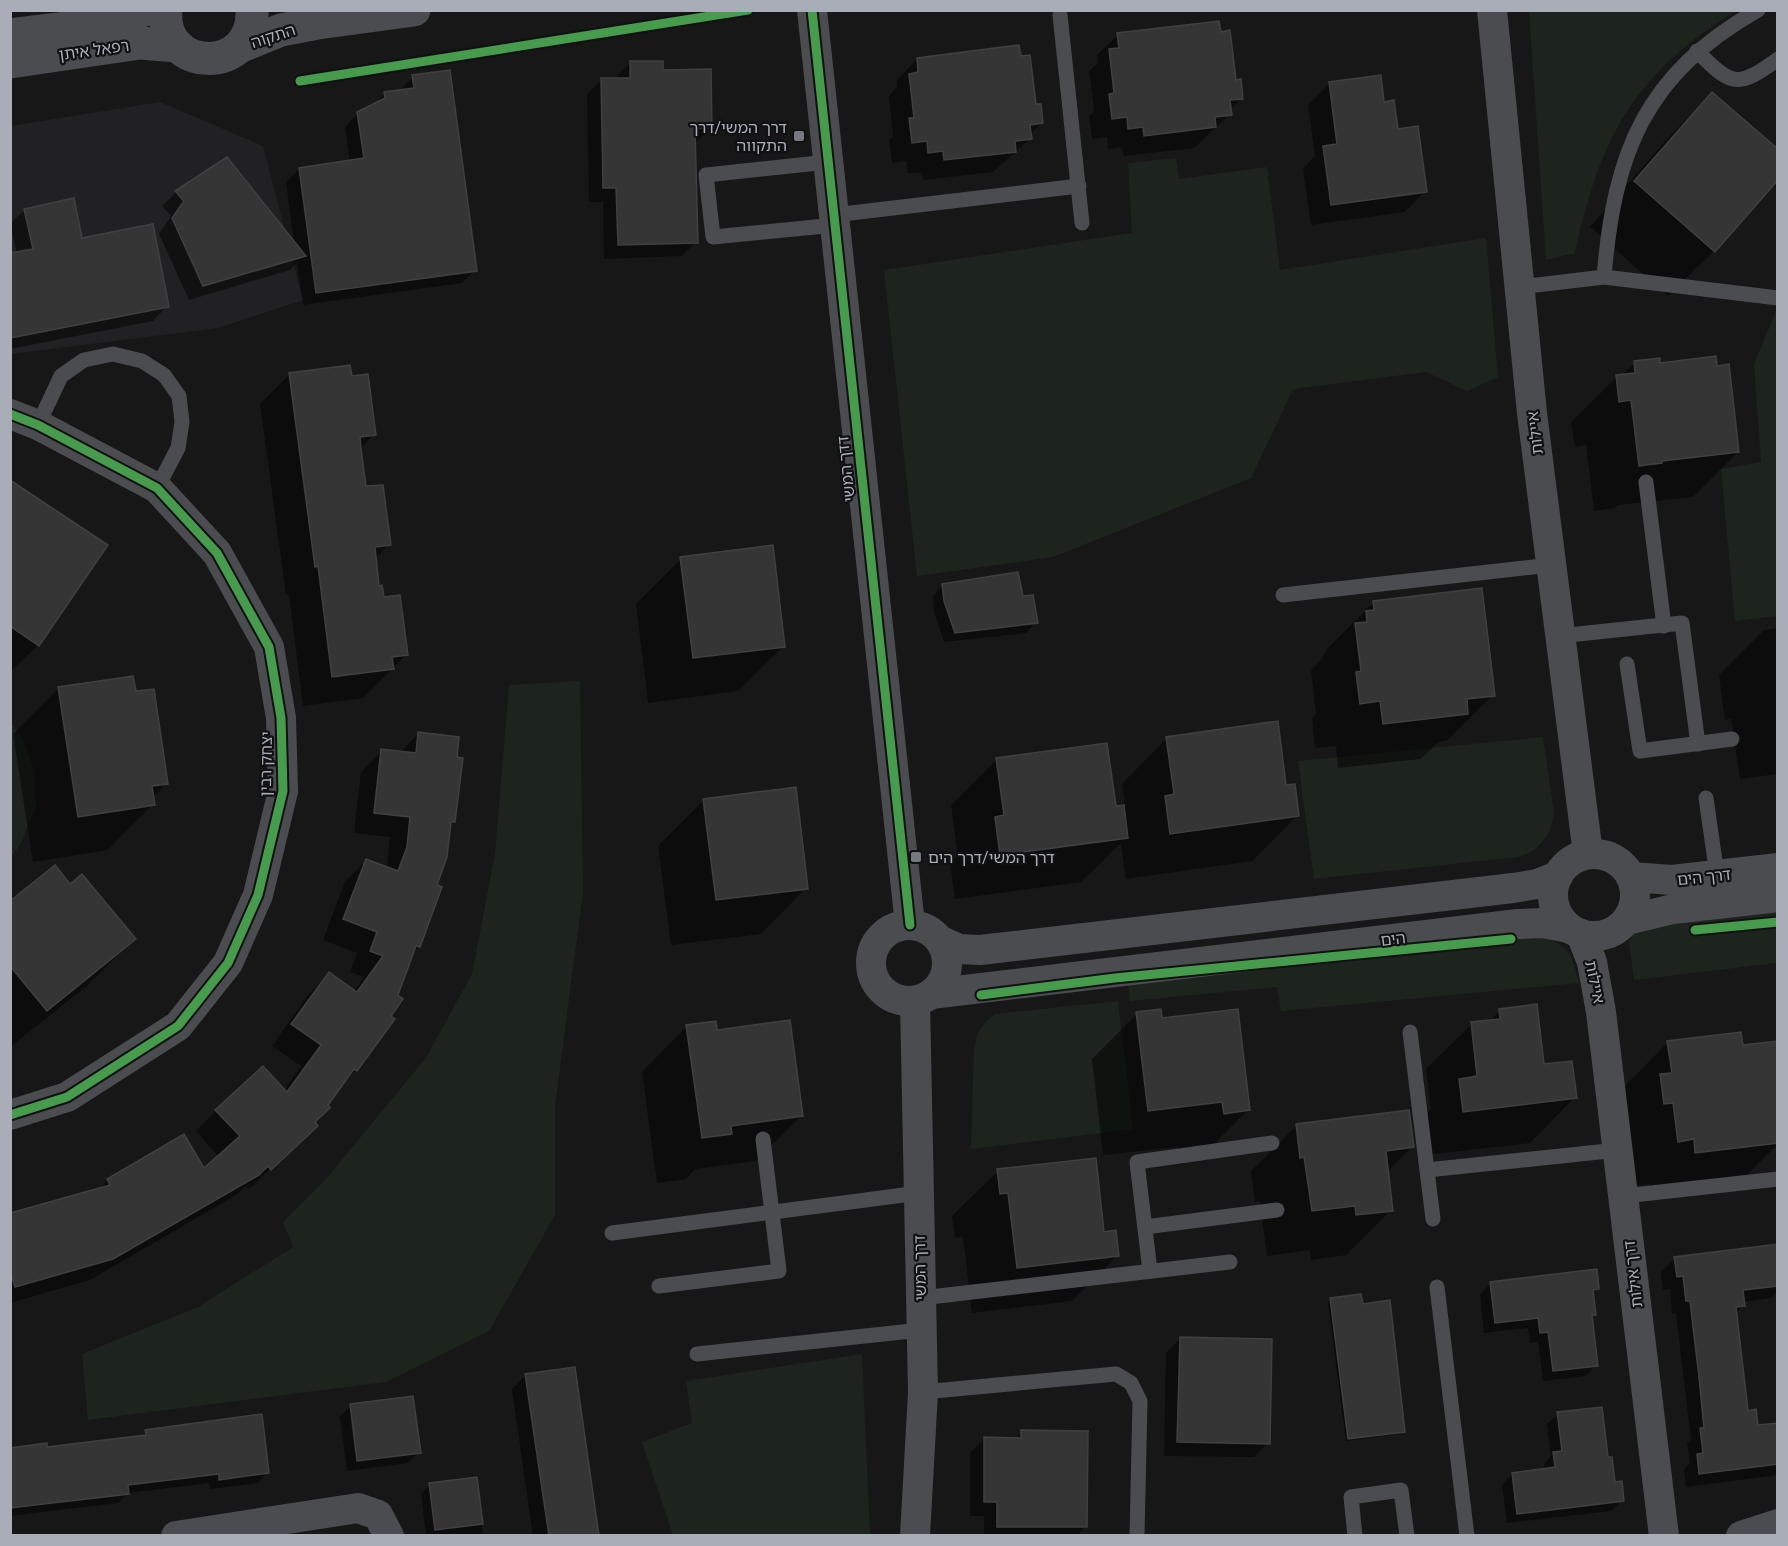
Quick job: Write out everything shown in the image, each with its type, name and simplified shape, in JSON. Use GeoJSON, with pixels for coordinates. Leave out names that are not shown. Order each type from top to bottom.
{"type":"FeatureCollection","features":[{"type":"Feature","properties":{"kind":"street","name":"רפאל איתן"},"geometry":{"type":"LineString","coordinates":[[10,34],[87,19],[107,23],[145,10]]}},
{"type":"Feature","properties":{"kind":"street"},"geometry":{"type":"LineString","coordinates":[[166,10],[168,29],[178,46]]}},
{"type":"Feature","properties":{"kind":"street"},"geometry":{"type":"LineString","coordinates":[[239,47],[249,31],[252,10]]}},
{"type":"Feature","properties":{"kind":"street","name":"התקוה"},"geometry":{"type":"LineString","coordinates":[[178,46],[194,57],[208,59],[222,57],[239,47],[281,30],[414,10]]}},
{"type":"Feature","properties":{"kind":"street","name":"דדך המשי"},"geometry":{"type":"LineString","coordinates":[[812,10],[910,925]]}},
{"type":"Feature","properties":{"kind":"street","name":"איילות"},"geometry":{"type":"LineString","coordinates":[[1492,10],[1532,413],[1588,854]]}},
{"type":"Feature","properties":{"kind":"street","name":"רפאל איתן"},"geometry":{"type":"LineString","coordinates":[[10,62],[140,43],[178,46]]}},
{"type":"Feature","properties":{"kind":"street","name":"יצחק רבין"},"geometry":{"type":"LineString","coordinates":[[10,414],[38,425],[157,488],[217,553],[268,647],[281,718],[283,791],[258,895],[228,963],[178,1026],[67,1097],[10,1115]]}},
{"type":"Feature","properties":{"kind":"street"},"geometry":{"type":"LineString","coordinates":[[1588,854],[1602,854],[1614,859],[1624,867],[1631,877],[1636,896],[1633,909],[1625,922],[1613,932],[1600,936],[1575,931],[1560,919],[1553,894],[1558,876],[1570,862],[1588,854]]}},
{"type":"Feature","properties":{"kind":"street","name":"דרך הים"},"geometry":{"type":"LineString","coordinates":[[1631,877],[1672,880],[1778,868]]}},
{"type":"Feature","properties":{"kind":"street"},"geometry":{"type":"LineString","coordinates":[[941,941],[947,958],[947,970],[943,981],[923,998],[896,999],[882,990],[873,975],[871,962],[875,945],[892,929],[910,925],[927,929],[941,941],[959,949],[980,950],[1513,888],[1537,884],[1558,876]]}},
{"type":"Feature","properties":{"kind":"street"},"geometry":{"type":"LineString","coordinates":[[1625,922],[1673,909],[1778,897]]}},
{"type":"Feature","properties":{"kind":"street","name":"איילות"},"geometry":{"type":"LineString","coordinates":[[1601,1012],[1604,959],[1625,922]]}},
{"type":"Feature","properties":{"kind":"street","name":"הים"},"geometry":{"type":"LineString","coordinates":[[923,998],[992,985],[1518,924],[1543,923],[1575,931]]}},
{"type":"Feature","properties":{"kind":"street","name":"איילות"},"geometry":{"type":"LineString","coordinates":[[1575,931],[1592,962],[1601,1012]]}},
{"type":"Feature","properties":{"kind":"street","name":"דרך המשי"},"geometry":{"type":"LineString","coordinates":[[915,1536],[923,1392],[919,1193],[923,998]]}},
{"type":"Feature","properties":{"kind":"street","name":"דרך אילות"},"geometry":{"type":"LineString","coordinates":[[1601,1012],[1664,1536]]}},
{"type":"Feature","properties":{"kind":"street"},"geometry":{"type":"LineString","coordinates":[[176,1536],[358,1508],[378,1515],[389,1536]]}},
{"type":"Feature","properties":{"kind":"street"},"geometry":{"type":"LineString","coordinates":[[1741,1536],[1778,1524]]}},
{"type":"Feature","properties":{"kind":"lane"},"geometry":{"type":"LineString","coordinates":[[1604,278],[1607,233],[1615,192],[1626,156],[1641,123],[1659,94],[1680,68],[1731,26],[1758,10]]}},
{"type":"Feature","properties":{"kind":"lane"},"geometry":{"type":"LineString","coordinates":[[1060,15],[1082,223]]}},
{"type":"Feature","properties":{"kind":"lane"},"geometry":{"type":"LineString","coordinates":[[1698,51],[1720,72],[1739,80],[1751,77],[1778,59]]}},
{"type":"Feature","properties":{"kind":"lane"},"geometry":{"type":"LineString","coordinates":[[828,162],[706,175],[713,237],[1079,186]]}},
{"type":"Feature","properties":{"kind":"lane"},"geometry":{"type":"LineString","coordinates":[[1520,287],[1604,278],[1778,298]]}},
{"type":"Feature","properties":{"kind":"lane"},"geometry":{"type":"LineString","coordinates":[[38,425],[61,376],[84,360],[113,354],[142,361],[164,375],[179,396],[182,422],[178,448],[157,488]]}},
{"type":"Feature","properties":{"kind":"lane"},"geometry":{"type":"LineString","coordinates":[[1647,482],[1664,626]]}},
{"type":"Feature","properties":{"kind":"lane"},"geometry":{"type":"LineString","coordinates":[[1283,595],[1551,565]]}},
{"type":"Feature","properties":{"kind":"lane"},"geometry":{"type":"LineString","coordinates":[[1559,636],[1682,623],[1698,744]]}},
{"type":"Feature","properties":{"kind":"lane"},"geometry":{"type":"LineString","coordinates":[[1628,664],[1640,751],[1732,740]]}},
{"type":"Feature","properties":{"kind":"lane"},"geometry":{"type":"LineString","coordinates":[[1706,798],[1717,875]]}},
{"type":"Feature","properties":{"kind":"lane"},"geometry":{"type":"LineString","coordinates":[[1410,1032],[1433,1219]]}},
{"type":"Feature","properties":{"kind":"lane"},"geometry":{"type":"LineString","coordinates":[[659,1286],[779,1271],[763,1139]]}},
{"type":"Feature","properties":{"kind":"lane"},"geometry":{"type":"LineString","coordinates":[[1149,1271],[1137,1162],[1272,1143]]}},
{"type":"Feature","properties":{"kind":"lane"},"geometry":{"type":"LineString","coordinates":[[1427,1170],[1618,1150]]}},
{"type":"Feature","properties":{"kind":"lane"},"geometry":{"type":"LineString","coordinates":[[1624,1196],[1778,1179]]}},
{"type":"Feature","properties":{"kind":"lane"},"geometry":{"type":"LineString","coordinates":[[612,1233],[772,1214],[919,1193]]}},
{"type":"Feature","properties":{"kind":"lane"},"geometry":{"type":"LineString","coordinates":[[1145,1227],[1278,1210]]}},
{"type":"Feature","properties":{"kind":"lane"},"geometry":{"type":"LineString","coordinates":[[921,1298],[1230,1262]]}},
{"type":"Feature","properties":{"kind":"lane"},"geometry":{"type":"LineString","coordinates":[[1437,1287],[1467,1536]]}},
{"type":"Feature","properties":{"kind":"lane"},"geometry":{"type":"LineString","coordinates":[[697,1354],[921,1330]]}},
{"type":"Feature","properties":{"kind":"lane"},"geometry":{"type":"LineString","coordinates":[[923,1392],[1116,1374],[1131,1383],[1140,1401],[1137,1536]]}},
{"type":"Feature","properties":{"kind":"lane"},"geometry":{"type":"LineString","coordinates":[[1355,1536],[1351,1497],[1401,1490],[1407,1536]]}},
{"type":"Feature","properties":{"kind":"shaded area"},"geometry":{"type":"Polygon","coordinates":[[[1529,11],[1736,11],[1671,59],[1646,85],[1626,112],[1596,176],[1575,253],[1546,260],[1529,11]]]}},
{"type":"Feature","properties":{"kind":"shaded area"},"geometry":{"type":"Polygon","coordinates":[[[160,102],[263,146],[303,300],[218,328],[11,354],[11,126],[160,102]]]}},
{"type":"Feature","properties":{"kind":"shaded area"},"geometry":{"type":"Polygon","coordinates":[[[1176,158],[1179,179],[1267,167],[1280,270],[1486,238],[1498,377],[1467,391],[1426,372],[1293,389],[1251,478],[1053,557],[917,576],[884,270],[1132,233],[1128,163],[1176,158]]]}},
{"type":"Feature","properties":{"kind":"shaded area"},"geometry":{"type":"Polygon","coordinates":[[[1777,309],[1777,616],[1735,621],[1721,469],[1761,462],[1754,364],[1777,309]]]}},
{"type":"Feature","properties":{"kind":"shaded area"},"geometry":{"type":"Polygon","coordinates":[[[580,681],[583,892],[555,1106],[555,1215],[489,1331],[386,1382],[88,1420],[82,1354],[198,1307],[293,1247],[283,1222],[325,1180],[426,1058],[472,974],[495,854],[509,685],[580,681]]]}},
{"type":"Feature","properties":{"kind":"shaded area"},"geometry":{"type":"Polygon","coordinates":[[[11,724],[21,735],[34,769],[36,806],[20,845],[11,857],[11,724]]]}},
{"type":"Feature","properties":{"kind":"shaded area"},"geometry":{"type":"Polygon","coordinates":[[[1543,737],[1554,813],[1547,835],[1532,851],[1518,857],[1314,879],[1298,761],[1543,737]]]}},
{"type":"Feature","properties":{"kind":"shaded area"},"geometry":{"type":"Polygon","coordinates":[[[1777,903],[1777,963],[1634,980],[1629,943],[1634,932],[1777,903]]]}},
{"type":"Feature","properties":{"kind":"shaded area"},"geometry":{"type":"Polygon","coordinates":[[[1538,934],[1568,951],[1579,983],[1281,1011],[1277,987],[1130,1001],[1127,974],[1538,934]]]}},
{"type":"Feature","properties":{"kind":"shaded area"},"geometry":{"type":"Polygon","coordinates":[[[1118,1001],[1133,1129],[971,1149],[974,1048],[977,1037],[987,1021],[995,1014],[1118,1001]]]}},
{"type":"Feature","properties":{"kind":"shaded area"},"geometry":{"type":"Polygon","coordinates":[[[862,1354],[870,1535],[673,1535],[642,1442],[692,1423],[686,1381],[862,1354]]]}},
{"type":"Feature","properties":{"kind":"building"},"geometry":{"type":"Polygon","coordinates":[[[1219,21],[1221,32],[1230,30],[1236,80],[1241,79],[1243,99],[1230,100],[1232,115],[1215,117],[1216,127],[1144,136],[1143,127],[1128,129],[1127,117],[1112,119],[1109,94],[1114,93],[1109,49],[1119,48],[1117,33],[1219,21]]]}},
{"type":"Feature","properties":{"kind":"building"},"geometry":{"type":"Polygon","coordinates":[[[1019,45],[1021,56],[1030,55],[1036,104],[1041,104],[1043,123],[1030,125],[1032,139],[1015,141],[1016,152],[944,160],[943,151],[928,153],[927,141],[912,143],[909,118],[914,118],[909,74],[918,72],[917,58],[1019,45]]]}},
{"type":"Feature","properties":{"kind":"building"},"geometry":{"type":"Polygon","coordinates":[[[630,61],[663,61],[663,70],[711,69],[712,128],[695,128],[698,243],[618,245],[616,188],[603,188],[601,78],[630,78],[630,61]]]}},
{"type":"Feature","properties":{"kind":"building"},"geometry":{"type":"Polygon","coordinates":[[[450,70],[477,271],[316,293],[299,168],[364,158],[357,112],[385,98],[384,92],[414,88],[412,75],[450,70]]]}},
{"type":"Feature","properties":{"kind":"building"},"geometry":{"type":"Polygon","coordinates":[[[1381,75],[1384,102],[1394,100],[1398,129],[1418,126],[1427,192],[1331,205],[1323,146],[1337,144],[1329,82],[1381,75]]]}},
{"type":"Feature","properties":{"kind":"building"},"geometry":{"type":"Polygon","coordinates":[[[1712,92],[1778,149],[1778,180],[1715,252],[1634,181],[1712,92]]]}},
{"type":"Feature","properties":{"kind":"building"},"geometry":{"type":"Polygon","coordinates":[[[227,157],[306,256],[203,286],[172,218],[184,201],[175,191],[227,157]]]}},
{"type":"Feature","properties":{"kind":"building"},"geometry":{"type":"Polygon","coordinates":[[[74,198],[82,238],[153,224],[169,307],[10,338],[10,253],[33,249],[24,209],[74,198]]]}},
{"type":"Feature","properties":{"kind":"building"},"geometry":{"type":"Polygon","coordinates":[[[1716,356],[1717,366],[1729,364],[1739,452],[1639,466],[1631,400],[1619,402],[1616,375],[1635,373],[1634,361],[1660,358],[1660,363],[1716,356]]]}},
{"type":"Feature","properties":{"kind":"building"},"geometry":{"type":"Polygon","coordinates":[[[350,365],[352,376],[368,374],[376,435],[360,437],[361,449],[366,486],[383,485],[391,545],[375,547],[379,586],[382,585],[384,597],[400,595],[408,655],[392,657],[394,669],[332,677],[289,373],[350,365]]]}},
{"type":"Feature","properties":{"kind":"building"},"geometry":{"type":"Polygon","coordinates":[[[10,480],[108,545],[39,646],[10,626],[10,480]]]}},
{"type":"Feature","properties":{"kind":"building"},"geometry":{"type":"Polygon","coordinates":[[[773,545],[785,647],[693,658],[680,557],[773,545]]]}},
{"type":"Feature","properties":{"kind":"building"},"geometry":{"type":"Polygon","coordinates":[[[1018,572],[1023,596],[1033,595],[1038,623],[955,633],[944,601],[942,584],[1018,572]]]}},
{"type":"Feature","properties":{"kind":"building"},"geometry":{"type":"Polygon","coordinates":[[[1482,588],[1495,696],[1467,699],[1468,714],[1383,724],[1380,701],[1360,704],[1356,672],[1361,671],[1355,623],[1367,622],[1366,611],[1374,610],[1373,601],[1482,588]]]}},
{"type":"Feature","properties":{"kind":"building"},"geometry":{"type":"Polygon","coordinates":[[[133,676],[136,691],[154,689],[168,784],[152,786],[155,805],[78,817],[58,687],[133,676]]]}},
{"type":"Feature","properties":{"kind":"building"},"geometry":{"type":"Polygon","coordinates":[[[1278,721],[1286,785],[1295,784],[1299,816],[1170,834],[1165,796],[1174,794],[1166,737],[1278,721]]]}},
{"type":"Feature","properties":{"kind":"building"},"geometry":{"type":"Polygon","coordinates":[[[418,732],[459,737],[457,757],[463,758],[455,822],[451,822],[447,857],[437,885],[442,887],[420,947],[416,946],[398,995],[403,999],[391,1016],[395,1019],[357,1071],[354,1069],[328,1105],[330,1108],[315,1122],[318,1126],[271,1170],[268,1166],[259,1175],[113,1259],[15,1287],[10,1271],[10,1213],[110,1185],[107,1179],[184,1134],[204,1168],[240,1136],[215,1110],[263,1066],[287,1092],[321,1045],[291,1024],[329,972],[357,992],[383,956],[370,951],[377,932],[343,919],[366,859],[398,871],[407,847],[410,817],[374,813],[381,749],[416,753],[418,732]]]}},
{"type":"Feature","properties":{"kind":"building"},"geometry":{"type":"Polygon","coordinates":[[[1107,743],[1116,806],[1124,805],[1128,838],[1000,855],[995,817],[1004,815],[996,758],[1107,743]]]}},
{"type":"Feature","properties":{"kind":"building"},"geometry":{"type":"Polygon","coordinates":[[[796,787],[808,889],[716,900],[703,799],[796,787]]]}},
{"type":"Feature","properties":{"kind":"building"},"geometry":{"type":"Polygon","coordinates":[[[55,865],[70,884],[82,874],[136,939],[47,1011],[10,966],[10,901],[55,865]]]}},
{"type":"Feature","properties":{"kind":"building"},"geometry":{"type":"Polygon","coordinates":[[[1537,1004],[1544,1064],[1572,1061],[1577,1098],[1463,1112],[1459,1079],[1477,1076],[1471,1022],[1500,1019],[1499,1009],[1537,1004]]]}},
{"type":"Feature","properties":{"kind":"building"},"geometry":{"type":"Polygon","coordinates":[[[1161,1009],[1162,1018],[1238,1009],[1250,1110],[1224,1114],[1222,1102],[1148,1111],[1136,1012],[1161,1009]]]}},
{"type":"Feature","properties":{"kind":"building"},"geometry":{"type":"Polygon","coordinates":[[[790,1020],[803,1116],[731,1126],[732,1134],[702,1138],[686,1025],[716,1021],[717,1030],[790,1020]]]}},
{"type":"Feature","properties":{"kind":"building"},"geometry":{"type":"Polygon","coordinates":[[[1741,1032],[1743,1045],[1778,1041],[1778,1143],[1695,1153],[1694,1139],[1678,1142],[1673,1103],[1664,1104],[1660,1074],[1672,1073],[1667,1041],[1741,1032]]]}},
{"type":"Feature","properties":{"kind":"building"},"geometry":{"type":"Polygon","coordinates":[[[1409,1110],[1414,1147],[1386,1151],[1393,1211],[1356,1215],[1355,1206],[1312,1211],[1304,1157],[1300,1158],[1296,1124],[1409,1110]]]}},
{"type":"Feature","properties":{"kind":"building"},"geometry":{"type":"Polygon","coordinates":[[[1096,1158],[1104,1232],[1116,1230],[1119,1256],[1017,1268],[1008,1193],[1000,1194],[997,1169],[1096,1158]]]}},
{"type":"Feature","properties":{"kind":"building"},"geometry":{"type":"Polygon","coordinates":[[[1778,1244],[1778,1286],[1743,1290],[1745,1306],[1736,1307],[1748,1411],[1756,1409],[1758,1425],[1778,1423],[1778,1464],[1699,1474],[1697,1454],[1703,1453],[1700,1428],[1704,1428],[1699,1377],[1690,1301],[1686,1301],[1683,1276],[1677,1277],[1674,1257],[1778,1244]]]}},
{"type":"Feature","properties":{"kind":"building"},"geometry":{"type":"Polygon","coordinates":[[[1597,1269],[1599,1289],[1593,1290],[1596,1315],[1592,1315],[1598,1366],[1553,1371],[1548,1332],[1540,1333],[1538,1318],[1495,1323],[1490,1282],[1597,1269]]]}},
{"type":"Feature","properties":{"kind":"building"},"geometry":{"type":"Polygon","coordinates":[[[1361,1294],[1363,1304],[1390,1300],[1405,1432],[1348,1439],[1330,1298],[1361,1294]]]}},
{"type":"Feature","properties":{"kind":"building"},"geometry":{"type":"Polygon","coordinates":[[[1180,1337],[1272,1339],[1270,1444],[1177,1442],[1180,1337]]]}},
{"type":"Feature","properties":{"kind":"building"},"geometry":{"type":"Polygon","coordinates":[[[575,1367],[599,1536],[549,1536],[525,1374],[575,1367]]]}},
{"type":"Feature","properties":{"kind":"building"},"geometry":{"type":"Polygon","coordinates":[[[413,1396],[421,1453],[357,1461],[350,1404],[413,1396]]]}},
{"type":"Feature","properties":{"kind":"building"},"geometry":{"type":"Polygon","coordinates":[[[1602,1407],[1608,1457],[1612,1457],[1615,1482],[1622,1481],[1624,1501],[1517,1514],[1512,1473],[1555,1467],[1553,1452],[1562,1451],[1557,1412],[1602,1407]]]}},
{"type":"Feature","properties":{"kind":"building"},"geometry":{"type":"Polygon","coordinates":[[[262,1414],[269,1473],[219,1480],[219,1474],[128,1485],[129,1494],[10,1508],[10,1448],[47,1443],[47,1447],[146,1435],[145,1430],[262,1414]]]}},
{"type":"Feature","properties":{"kind":"building"},"geometry":{"type":"Polygon","coordinates":[[[1021,1430],[1088,1431],[1087,1527],[997,1527],[997,1502],[984,1502],[984,1437],[1021,1438],[1021,1430]]]}},
{"type":"Feature","properties":{"kind":"building"},"geometry":{"type":"Polygon","coordinates":[[[477,1477],[483,1524],[435,1530],[429,1483],[477,1477]]]}},
{"type":"Feature","properties":{"kind":"cycle path"},"geometry":{"type":"LineString","coordinates":[[300,81],[748,10]]}},
{"type":"Feature","properties":{"kind":"cycle path"},"geometry":{"type":"LineString","coordinates":[[812,10],[910,925]]}},
{"type":"Feature","properties":{"kind":"cycle path"},"geometry":{"type":"LineString","coordinates":[[10,414],[38,425],[157,488],[217,553],[269,647],[281,718],[283,791],[258,895],[228,963],[178,1026],[67,1097],[10,1115]]}},
{"type":"Feature","properties":{"kind":"cycle path"},"geometry":{"type":"LineString","coordinates":[[1695,930],[1778,922]]}},
{"type":"Feature","properties":{"kind":"cycle path"},"geometry":{"type":"LineString","coordinates":[[981,995],[1115,978],[1511,939]]}},
{"type":"Feature","properties":{"kind":"place","name":"דרך המשי/דרך התקווה"},"geometry":{"type":"Point","coordinates":[799,136]}},
{"type":"Feature","properties":{"kind":"place","name":"דרך המשי/דרך הים"},"geometry":{"type":"Point","coordinates":[916,857]}}]}
